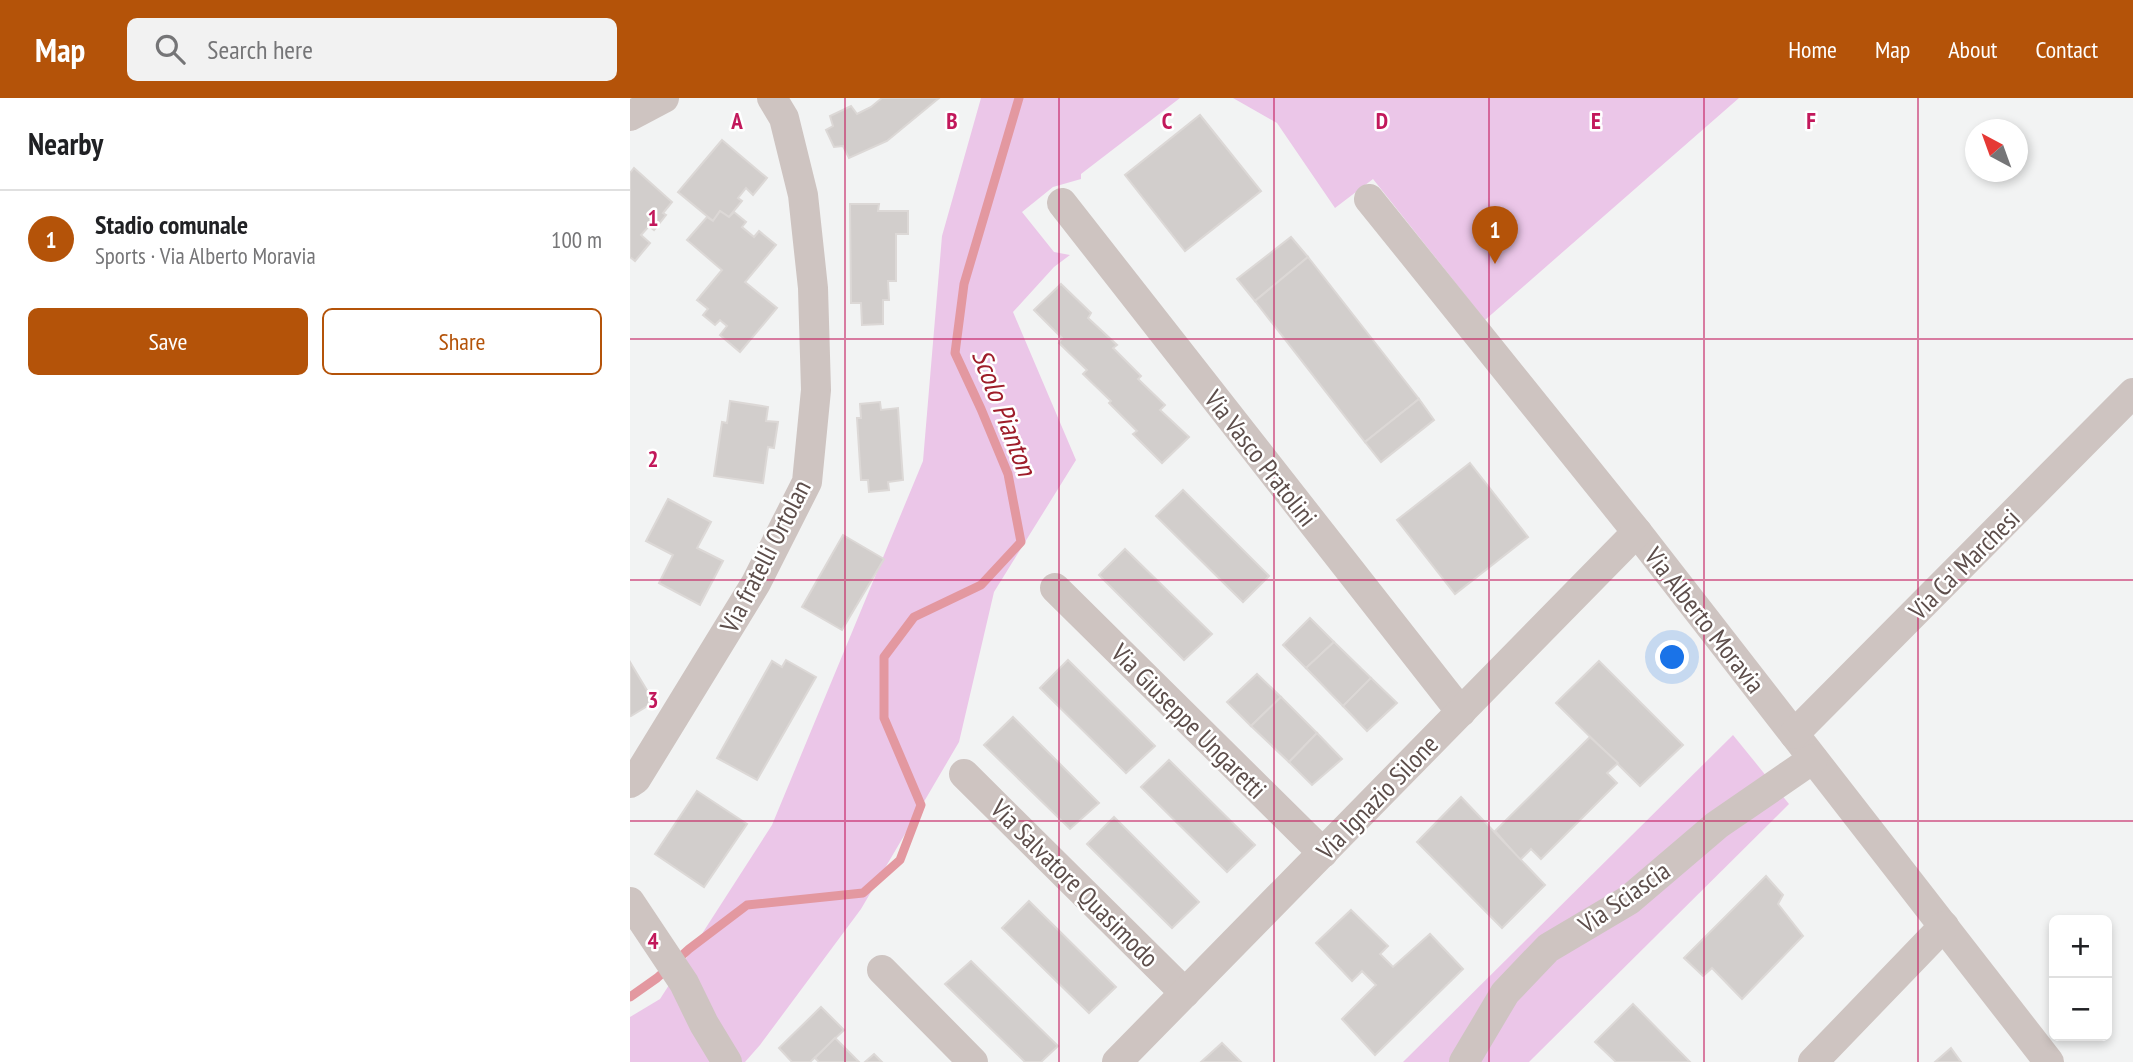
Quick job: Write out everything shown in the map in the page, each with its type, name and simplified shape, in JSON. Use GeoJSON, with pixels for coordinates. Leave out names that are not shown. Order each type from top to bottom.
{"type":"FeatureCollection","features":[{"type":"Feature","properties":{"kind":"street"},"geometry":{"type":"LineString","coordinates":[[630,116],[664,98]]}},
{"type":"Feature","properties":{"kind":"street","name":"Via fratelli Ortolan"},"geometry":{"type":"LineString","coordinates":[[630,783],[636,779],[756,583],[807,482],[816,390],[813,288],[803,195],[784,118],[772,98]]}},
{"type":"Feature","properties":{"kind":"street","name":"Via Alberto Moravia"},"geometry":{"type":"LineString","coordinates":[[1369,199],[1637,532],[2042,1054]]}},
{"type":"Feature","properties":{"kind":"street","name":"Via Vasco Pratolini"},"geometry":{"type":"LineString","coordinates":[[1062,203],[1461,712]]}},
{"type":"Feature","properties":{"kind":"street","name":"Via Ca' Marchesi"},"geometry":{"type":"LineString","coordinates":[[1794,734],[2133,393]]}},
{"type":"Feature","properties":{"kind":"street","name":"Via Ignazio Silone"},"geometry":{"type":"LineString","coordinates":[[1117,1062],[1637,532]]}},
{"type":"Feature","properties":{"kind":"street","name":"Via Giuseppe Ungaretti"},"geometry":{"type":"LineString","coordinates":[[1055,588],[1323,853]]}},
{"type":"Feature","properties":{"kind":"street","name":"Via Sciascia"},"geometry":{"type":"LineString","coordinates":[[1464,1062],[1505,993],[1548,948],[1629,900],[1717,825],[1813,759]]}},
{"type":"Feature","properties":{"kind":"street","name":"Via Salvatore Quasimodo"},"geometry":{"type":"LineString","coordinates":[[964,774],[1185,992]]}},
{"type":"Feature","properties":{"kind":"street"},"geometry":{"type":"LineString","coordinates":[[630,902],[684,983],[727,1062]]}},
{"type":"Feature","properties":{"kind":"street"},"geometry":{"type":"LineString","coordinates":[[1813,1062],[1944,926]]}},
{"type":"Feature","properties":{"kind":"street"},"geometry":{"type":"LineString","coordinates":[[882,970],[973,1062]]}},
{"type":"Feature","properties":{"kind":"shaded area"},"geometry":{"type":"Polygon","coordinates":[[[981,98],[1180,98],[1081,174],[1081,179],[1053,187],[1022,212],[1054,252],[1070,255],[1054,267],[1013,312],[1076,460],[994,592],[959,742],[861,909],[745,1062],[630,1062],[630,1017],[660,999],[772,825],[923,461],[942,236],[981,98]]]}},
{"type":"Feature","properties":{"kind":"shaded area"},"geometry":{"type":"Polygon","coordinates":[[[1233,98],[1739,98],[1485,320],[1373,179],[1335,208],[1277,123],[1233,98]]]}},
{"type":"Feature","properties":{"kind":"shaded area"},"geometry":{"type":"Polygon","coordinates":[[[1733,735],[1789,804],[1529,1062],[1403,1062],[1733,735]]]}},
{"type":"Feature","properties":{"kind":"building"},"geometry":{"type":"Polygon","coordinates":[[[882,98],[939,98],[887,141],[849,158],[843,146],[834,147],[826,130],[833,126],[830,116],[851,106],[857,114],[882,98]]]}},
{"type":"Feature","properties":{"kind":"building"},"geometry":{"type":"Polygon","coordinates":[[[1200,115],[1261,191],[1185,251],[1125,175],[1200,115]]]}},
{"type":"Feature","properties":{"kind":"building"},"geometry":{"type":"Polygon","coordinates":[[[722,140],[767,178],[753,195],[746,188],[738,198],[742,201],[729,217],[720,211],[713,221],[678,192],[722,140]]]}},
{"type":"Feature","properties":{"kind":"building"},"geometry":{"type":"Polygon","coordinates":[[[634,168],[672,202],[654,230],[649,226],[641,235],[650,243],[635,261],[630,257],[630,173],[634,168]]]}},
{"type":"Feature","properties":{"kind":"building"},"geometry":{"type":"Polygon","coordinates":[[[850,204],[879,204],[878,211],[908,211],[908,234],[896,234],[896,281],[888,281],[889,300],[883,300],[883,324],[862,325],[861,303],[851,303],[850,204]]]}},
{"type":"Feature","properties":{"kind":"building"},"geometry":{"type":"Polygon","coordinates":[[[720,211],[729,217],[734,212],[746,222],[742,227],[754,237],[759,231],[776,245],[745,282],[777,308],[740,352],[720,335],[727,326],[720,320],[715,325],[703,315],[708,309],[697,300],[722,270],[687,240],[707,217],[713,221],[720,211]]]}},
{"type":"Feature","properties":{"kind":"building"},"geometry":{"type":"Polygon","coordinates":[[[1291,237],[1308,257],[1255,301],[1237,279],[1291,237]]]}},
{"type":"Feature","properties":{"kind":"building"},"geometry":{"type":"Polygon","coordinates":[[[1308,257],[1419,399],[1365,442],[1255,301],[1308,257]]]}},
{"type":"Feature","properties":{"kind":"building"},"geometry":{"type":"Polygon","coordinates":[[[1061,284],[1091,313],[1088,318],[1117,345],[1113,348],[1141,376],[1138,379],[1165,405],[1160,410],[1189,437],[1162,463],[1133,434],[1137,431],[1083,374],[1087,370],[1059,343],[1062,338],[1034,310],[1061,284]]]}},
{"type":"Feature","properties":{"kind":"building"},"geometry":{"type":"Polygon","coordinates":[[[1419,399],[1434,420],[1381,462],[1365,442],[1419,399]]]}},
{"type":"Feature","properties":{"kind":"building"},"geometry":{"type":"Polygon","coordinates":[[[730,401],[768,407],[766,421],[778,422],[774,448],[768,447],[763,483],[714,476],[722,422],[727,423],[730,401]]]}},
{"type":"Feature","properties":{"kind":"building"},"geometry":{"type":"Polygon","coordinates":[[[880,402],[881,410],[898,408],[903,480],[888,482],[889,490],[869,492],[868,480],[861,480],[857,418],[861,418],[860,404],[880,402]]]}},
{"type":"Feature","properties":{"kind":"building"},"geometry":{"type":"Polygon","coordinates":[[[1470,463],[1528,537],[1455,594],[1397,520],[1470,463]]]}},
{"type":"Feature","properties":{"kind":"building"},"geometry":{"type":"Polygon","coordinates":[[[1183,490],[1269,576],[1243,602],[1156,516],[1183,490]]]}},
{"type":"Feature","properties":{"kind":"building"},"geometry":{"type":"Polygon","coordinates":[[[668,499],[711,522],[697,548],[723,561],[700,605],[659,583],[673,555],[646,541],[668,499]]]}},
{"type":"Feature","properties":{"kind":"building"},"geometry":{"type":"Polygon","coordinates":[[[843,535],[884,559],[842,630],[802,607],[843,535]]]}},
{"type":"Feature","properties":{"kind":"building"},"geometry":{"type":"Polygon","coordinates":[[[1125,549],[1212,634],[1184,660],[1099,575],[1125,549]]]}},
{"type":"Feature","properties":{"kind":"building"},"geometry":{"type":"Polygon","coordinates":[[[1310,618],[1334,642],[1306,668],[1283,645],[1310,618]]]}},
{"type":"Feature","properties":{"kind":"building"},"geometry":{"type":"Polygon","coordinates":[[[1334,642],[1371,678],[1343,706],[1306,668],[1334,642]]]}},
{"type":"Feature","properties":{"kind":"building"},"geometry":{"type":"Polygon","coordinates":[[[786,660],[816,677],[757,780],[717,758],[772,661],[782,667],[786,660]]]}},
{"type":"Feature","properties":{"kind":"building"},"geometry":{"type":"Polygon","coordinates":[[[1068,660],[1155,746],[1126,773],[1040,688],[1068,660]]]}},
{"type":"Feature","properties":{"kind":"building"},"geometry":{"type":"Polygon","coordinates":[[[1599,661],[1683,745],[1640,786],[1556,703],[1599,661]]]}},
{"type":"Feature","properties":{"kind":"building"},"geometry":{"type":"Polygon","coordinates":[[[630,662],[654,702],[631,716],[630,715],[630,662]]]}},
{"type":"Feature","properties":{"kind":"building"},"geometry":{"type":"Polygon","coordinates":[[[1257,674],[1281,697],[1251,726],[1227,702],[1257,674]]]}},
{"type":"Feature","properties":{"kind":"building"},"geometry":{"type":"Polygon","coordinates":[[[1371,678],[1397,703],[1367,731],[1343,706],[1371,678]]]}},
{"type":"Feature","properties":{"kind":"building"},"geometry":{"type":"Polygon","coordinates":[[[1281,697],[1317,733],[1289,762],[1251,726],[1281,697]]]}},
{"type":"Feature","properties":{"kind":"building"},"geometry":{"type":"Polygon","coordinates":[[[1013,717],[1099,803],[1070,829],[984,745],[1013,717]]]}},
{"type":"Feature","properties":{"kind":"building"},"geometry":{"type":"Polygon","coordinates":[[[1317,733],[1342,759],[1312,785],[1289,762],[1317,733]]]}},
{"type":"Feature","properties":{"kind":"building"},"geometry":{"type":"Polygon","coordinates":[[[1590,737],[1618,763],[1607,773],[1617,783],[1541,859],[1531,849],[1520,860],[1495,831],[1590,737]]]}},
{"type":"Feature","properties":{"kind":"building"},"geometry":{"type":"Polygon","coordinates":[[[1169,760],[1255,845],[1227,872],[1141,787],[1169,760]]]}},
{"type":"Feature","properties":{"kind":"building"},"geometry":{"type":"Polygon","coordinates":[[[697,791],[747,824],[704,887],[655,854],[697,791]]]}},
{"type":"Feature","properties":{"kind":"building"},"geometry":{"type":"Polygon","coordinates":[[[1461,797],[1545,885],[1502,928],[1417,842],[1461,797]]]}},
{"type":"Feature","properties":{"kind":"building"},"geometry":{"type":"Polygon","coordinates":[[[1114,817],[1199,902],[1172,928],[1087,844],[1114,817]]]}},
{"type":"Feature","properties":{"kind":"building"},"geometry":{"type":"Polygon","coordinates":[[[1766,876],[1783,895],[1778,904],[1803,936],[1742,999],[1712,968],[1703,976],[1684,958],[1766,876]]]}},
{"type":"Feature","properties":{"kind":"building"},"geometry":{"type":"Polygon","coordinates":[[[1029,901],[1116,987],[1089,1013],[1002,928],[1029,901]]]}},
{"type":"Feature","properties":{"kind":"building"},"geometry":{"type":"Polygon","coordinates":[[[1351,910],[1388,946],[1380,954],[1393,967],[1430,934],[1463,969],[1375,1055],[1342,1019],[1376,985],[1362,971],[1352,981],[1316,943],[1351,910]]]}},
{"type":"Feature","properties":{"kind":"building"},"geometry":{"type":"Polygon","coordinates":[[[971,961],[1058,1046],[1041,1062],[1025,1062],[945,984],[971,961]]]}},
{"type":"Feature","properties":{"kind":"building"},"geometry":{"type":"Polygon","coordinates":[[[1633,1004],[1690,1062],[1616,1062],[1595,1042],[1633,1004]]]}},
{"type":"Feature","properties":{"kind":"building"},"geometry":{"type":"Polygon","coordinates":[[[821,1007],[844,1030],[810,1062],[792,1062],[779,1048],[821,1007]]]}},
{"type":"Feature","properties":{"kind":"building"},"geometry":{"type":"Polygon","coordinates":[[[835,1038],[859,1062],[819,1062],[815,1058],[835,1038]]]}},
{"type":"Feature","properties":{"kind":"building"},"geometry":{"type":"Polygon","coordinates":[[[1222,1043],[1241,1062],[1201,1062],[1222,1043]]]}},
{"type":"Feature","properties":{"kind":"building"},"geometry":{"type":"Polygon","coordinates":[[[1951,1048],[1961,1062],[1935,1062],[1951,1048]]]}},
{"type":"Feature","properties":{"kind":"building"},"geometry":{"type":"Polygon","coordinates":[[[874,1054],[882,1062],[865,1062],[874,1054]]]}},
{"type":"Feature","properties":{"kind":"waterway","name":"Scolo Pianton"},"geometry":{"type":"LineString","coordinates":[[630,997],[747,905],[863,893],[900,860],[921,805],[884,718],[884,657],[914,617],[981,585],[1021,542],[1008,474],[955,353],[964,284],[1019,98]]}},
{"type":"Feature","properties":{"kind":"place","name":"Stadio comunale"},"geometry":{"type":"Point","coordinates":[1495,264]}}]}
